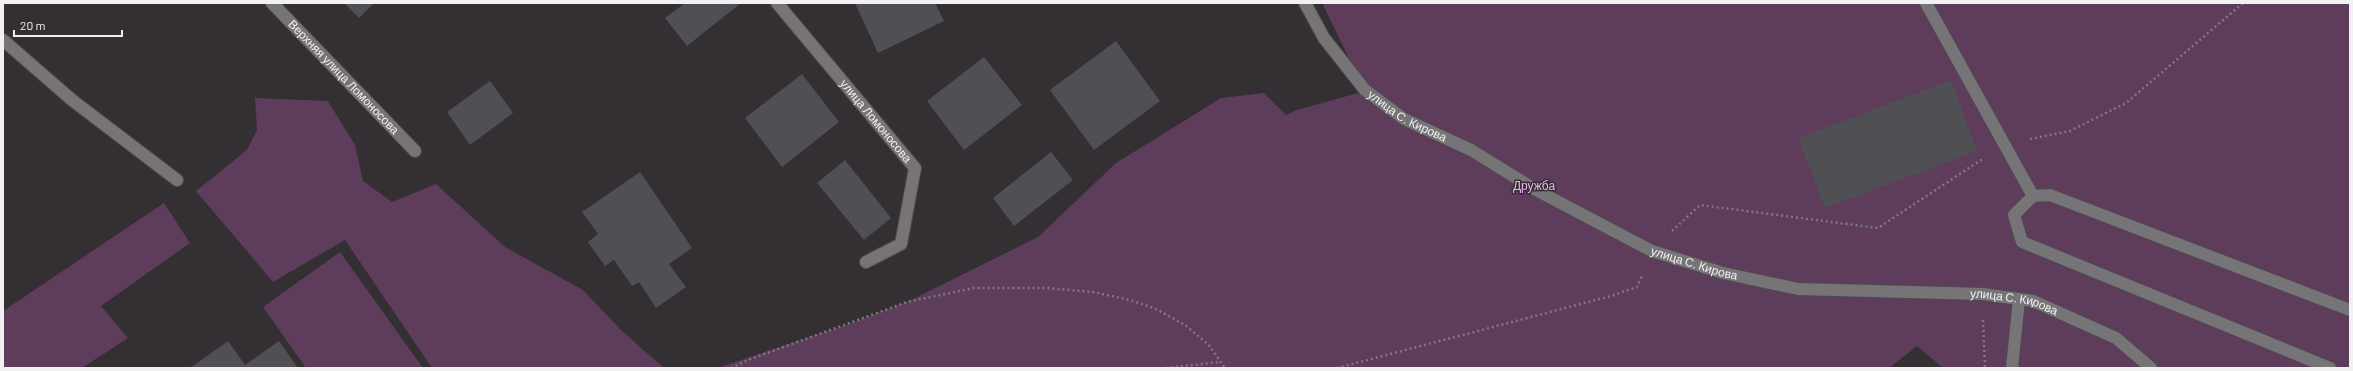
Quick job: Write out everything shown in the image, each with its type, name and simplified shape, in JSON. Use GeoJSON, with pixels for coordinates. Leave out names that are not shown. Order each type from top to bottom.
{"type":"FeatureCollection","features":[{"type":"Feature","properties":{"kind":"street","name":"Верхняя улица Ломоносова"},"geometry":{"type":"LineString","coordinates":[[272,3],[414,151]]}},
{"type":"Feature","properties":{"kind":"street","name":"улица Ломоносова"},"geometry":{"type":"LineString","coordinates":[[777,3],[915,168],[901,244],[866,262]]}},
{"type":"Feature","properties":{"kind":"street","name":"улица С. Кирова"},"geometry":{"type":"LineString","coordinates":[[1305,3],[1324,38],[1365,90],[1404,119],[1471,150],[1536,190],[1652,251],[1723,273],[1798,288],[1983,294],[2033,301],[2116,338],[2151,368]]}},
{"type":"Feature","properties":{"kind":"street"},"geometry":{"type":"LineString","coordinates":[[1926,3],[2006,144],[2033,196]]}},
{"type":"Feature","properties":{"kind":"street"},"geometry":{"type":"LineString","coordinates":[[3,40],[72,100],[177,180]]}},
{"type":"Feature","properties":{"kind":"street"},"geometry":{"type":"LineString","coordinates":[[2330,368],[2022,242],[2014,215],[2033,196],[2050,195],[2350,310]]}},
{"type":"Feature","properties":{"kind":"street"},"geometry":{"type":"LineString","coordinates":[[2012,368],[2019,299]]}},
{"type":"Feature","properties":{"kind":"path"},"geometry":{"type":"LineString","coordinates":[[1337,368],[1637,287],[1652,251],[1700,205],[1878,228],[2006,144],[2070,131],[2126,103],[2243,3]]}},
{"type":"Feature","properties":{"kind":"path"},"geometry":{"type":"LineString","coordinates":[[731,368],[907,302],[981,288],[1047,288],[1093,292],[1130,300],[1156,309],[1185,325],[1208,344],[1225,368]]}},
{"type":"Feature","properties":{"kind":"path"},"geometry":{"type":"LineString","coordinates":[[1983,294],[1985,368]]}},
{"type":"Feature","properties":{"kind":"path"},"geometry":{"type":"LineString","coordinates":[[1166,368],[1220,362]]}},
{"type":"Feature","properties":{"kind":"green space","name":"Дружба"},"geometry":{"type":"Polygon","coordinates":[[[1322,3],[2350,3],[2350,368],[1943,368],[1917,346],[1889,368],[717,368],[846,325],[907,302],[1038,237],[1116,163],[1221,98],[1264,93],[1286,115],[1297,110],[1365,91],[1322,3]]]}},
{"type":"Feature","properties":{"kind":"green space"},"geometry":{"type":"Polygon","coordinates":[[[255,98],[328,101],[355,145],[363,181],[392,202],[436,184],[505,247],[583,290],[622,331],[664,368],[432,368],[345,240],[273,282],[196,191],[247,150],[257,130],[255,98]]]}},
{"type":"Feature","properties":{"kind":"green space"},"geometry":{"type":"Polygon","coordinates":[[[164,203],[190,243],[101,306],[128,338],[82,368],[3,368],[3,311],[164,203]]]}},
{"type":"Feature","properties":{"kind":"green space"},"geometry":{"type":"Polygon","coordinates":[[[340,252],[423,368],[306,368],[263,307],[340,252]]]}},
{"type":"Feature","properties":{"kind":"building"},"geometry":{"type":"Polygon","coordinates":[[[344,3],[374,3],[359,18],[344,3]]]}},
{"type":"Feature","properties":{"kind":"building"},"geometry":{"type":"Polygon","coordinates":[[[685,3],[741,3],[687,46],[665,18],[685,3]]]}},
{"type":"Feature","properties":{"kind":"building"},"geometry":{"type":"Polygon","coordinates":[[[855,3],[935,3],[944,21],[878,53],[855,3]]]}},
{"type":"Feature","properties":{"kind":"building"},"geometry":{"type":"Polygon","coordinates":[[[1116,41],[1160,101],[1094,150],[1050,90],[1116,41]]]}},
{"type":"Feature","properties":{"kind":"building"},"geometry":{"type":"Polygon","coordinates":[[[984,57],[1022,105],[964,150],[927,101],[984,57]]]}},
{"type":"Feature","properties":{"kind":"building"},"geometry":{"type":"Polygon","coordinates":[[[802,74],[839,122],[782,167],[745,118],[802,74]]]}},
{"type":"Feature","properties":{"kind":"building"},"geometry":{"type":"Polygon","coordinates":[[[1951,80],[1977,151],[1825,208],[1798,138],[1951,80]]]}},
{"type":"Feature","properties":{"kind":"building"},"geometry":{"type":"Polygon","coordinates":[[[490,81],[513,113],[470,145],[447,112],[490,81]]]}},
{"type":"Feature","properties":{"kind":"building"},"geometry":{"type":"Polygon","coordinates":[[[1051,152],[1073,180],[1014,226],[993,198],[1051,152]]]}},
{"type":"Feature","properties":{"kind":"building"},"geometry":{"type":"Polygon","coordinates":[[[845,160],[891,218],[864,240],[817,183],[845,160]]]}},
{"type":"Feature","properties":{"kind":"building"},"geometry":{"type":"Polygon","coordinates":[[[640,172],[692,248],[669,264],[686,287],[656,308],[639,282],[632,286],[614,260],[605,266],[588,242],[598,234],[582,212],[640,172]]]}},
{"type":"Feature","properties":{"kind":"building"},"geometry":{"type":"Polygon","coordinates":[[[228,341],[245,365],[279,341],[298,368],[190,368],[228,341]]]}}]}
